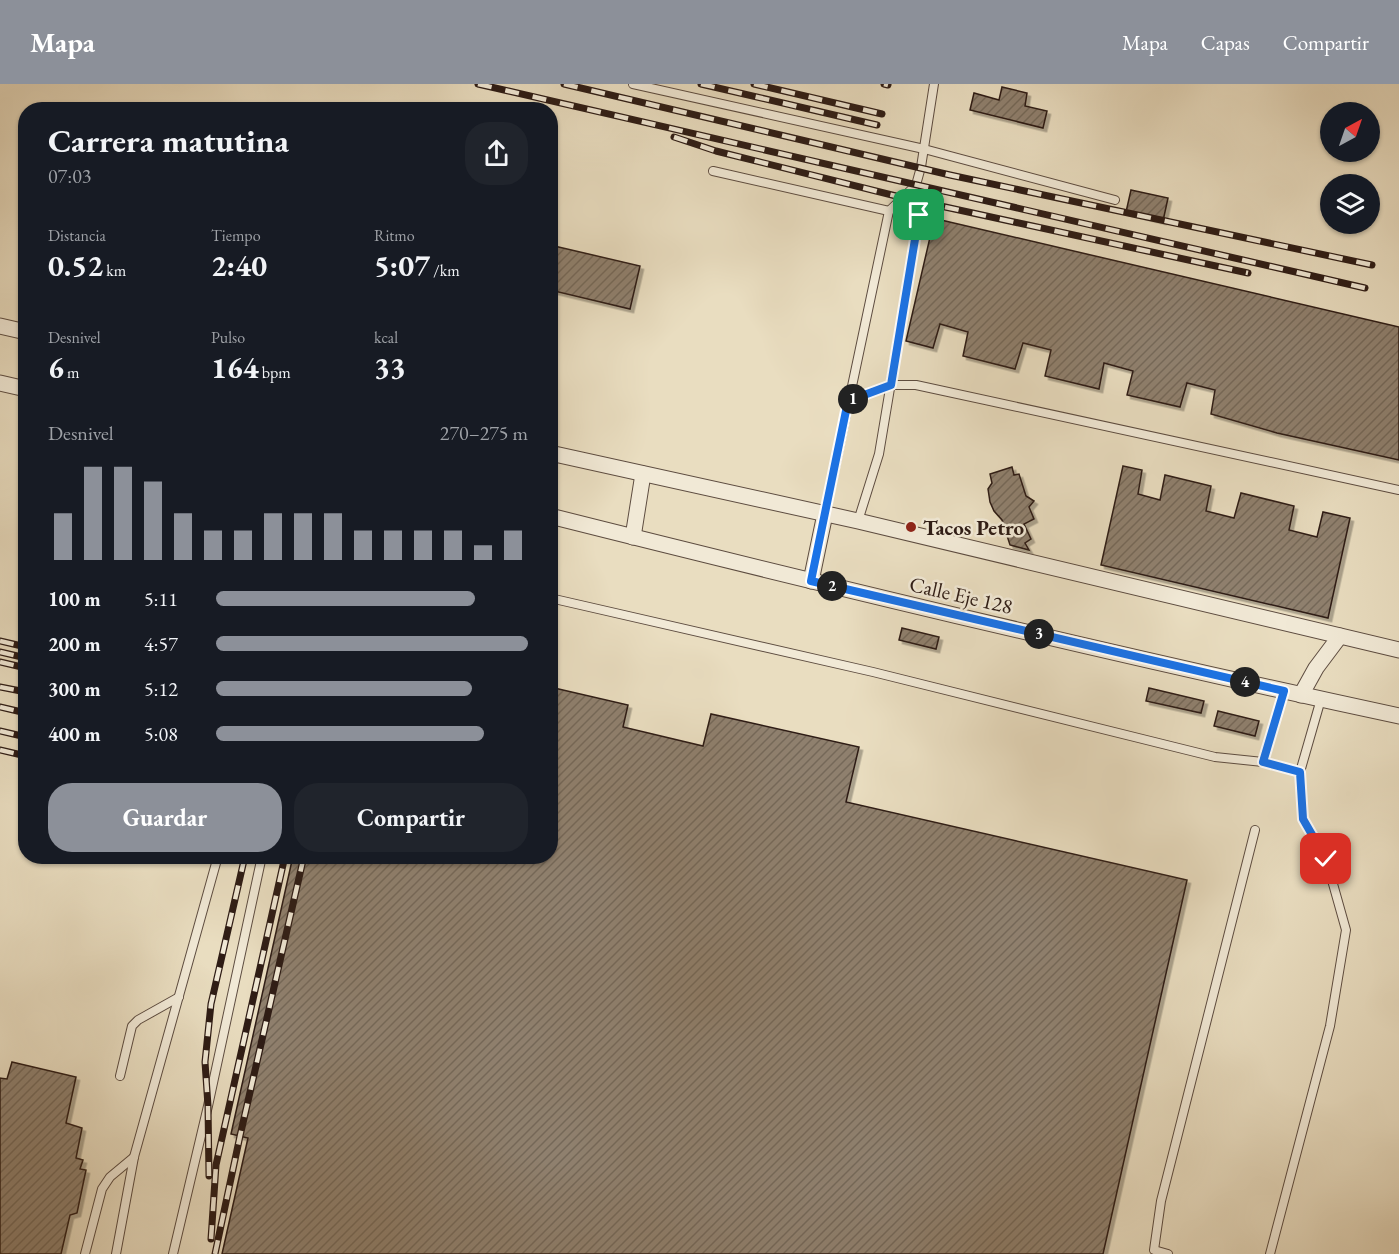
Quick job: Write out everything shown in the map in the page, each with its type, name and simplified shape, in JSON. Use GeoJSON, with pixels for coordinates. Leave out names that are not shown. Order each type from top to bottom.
{"type":"FeatureCollection","features":[{"type":"Feature","properties":{"kind":"street"},"geometry":{"type":"LineString","coordinates":[[0,326],[18,330]]}},
{"type":"Feature","properties":{"kind":"street"},"geometry":{"type":"LineString","coordinates":[[0,383],[18,387]]}},
{"type":"Feature","properties":{"kind":"street"},"geometry":{"type":"LineString","coordinates":[[558,455],[858,521],[1399,650]]}},
{"type":"Feature","properties":{"kind":"street"},"geometry":{"type":"LineString","coordinates":[[633,537],[643,474]]}},
{"type":"Feature","properties":{"kind":"street"},"geometry":{"type":"LineString","coordinates":[[811,581],[825,514]]}},
{"type":"Feature","properties":{"kind":"street","name":"Calle Eje 128"},"geometry":{"type":"LineString","coordinates":[[558,518],[811,581],[1399,716]]}},
{"type":"Feature","properties":{"kind":"street"},"geometry":{"type":"LineString","coordinates":[[1301,695],[1316,668],[1340,636]]}},
{"type":"Feature","properties":{"kind":"lane"},"geometry":{"type":"LineString","coordinates":[[633,84],[924,149],[1115,200]]}},
{"type":"Feature","properties":{"kind":"lane"},"geometry":{"type":"LineString","coordinates":[[825,514],[889,211],[916,185],[934,84]]}},
{"type":"Feature","properties":{"kind":"lane"},"geometry":{"type":"LineString","coordinates":[[714,171],[889,211]]}},
{"type":"Feature","properties":{"kind":"lane"},"geometry":{"type":"LineString","coordinates":[[858,521],[879,454],[919,215],[904,198]]}},
{"type":"Feature","properties":{"kind":"lane"},"geometry":{"type":"LineString","coordinates":[[848,401],[891,385],[916,385],[1399,490]]}},
{"type":"Feature","properties":{"kind":"lane"},"geometry":{"type":"LineString","coordinates":[[558,600],[873,672],[1215,757],[1263,762],[1300,772]]}},
{"type":"Feature","properties":{"kind":"lane"},"geometry":{"type":"LineString","coordinates":[[1263,762],[1284,691]]}},
{"type":"Feature","properties":{"kind":"lane"},"geometry":{"type":"LineString","coordinates":[[1270,1254],[1330,1026],[1346,930],[1326,859],[1303,819],[1300,772],[1321,699]]}},
{"type":"Feature","properties":{"kind":"lane"},"geometry":{"type":"LineString","coordinates":[[1168,1254],[1154,1252],[1161,1201],[1255,830]]}},
{"type":"Feature","properties":{"kind":"lane"},"geometry":{"type":"LineString","coordinates":[[116,1254],[134,1157],[216,864]]}},
{"type":"Feature","properties":{"kind":"lane"},"geometry":{"type":"LineString","coordinates":[[173,1254],[208,1106],[260,864]]}},
{"type":"Feature","properties":{"kind":"lane"},"geometry":{"type":"LineString","coordinates":[[120,1076],[132,1026],[138,1020],[179,997]]}},
{"type":"Feature","properties":{"kind":"lane"},"geometry":{"type":"LineString","coordinates":[[85,1254],[102,1189],[110,1177],[134,1157]]}},
{"type":"Feature","properties":{"kind":"building"},"geometry":{"type":"Polygon","coordinates":[[[1002,87],[1027,93],[1025,106],[1047,111],[1043,128],[970,110],[974,93],[999,100],[1002,87]]]}},
{"type":"Feature","properties":{"kind":"building"},"geometry":{"type":"Polygon","coordinates":[[[1131,190],[1168,198],[1163,221],[1126,212],[1131,190]]]}},
{"type":"Feature","properties":{"kind":"building"},"geometry":{"type":"Polygon","coordinates":[[[941,220],[1399,327],[1399,460],[1277,433],[1211,414],[1215,390],[1187,383],[1180,407],[1127,395],[1133,371],[1104,363],[1099,389],[1045,376],[1051,350],[1023,343],[1015,369],[963,356],[968,332],[940,324],[933,348],[906,341],[931,233],[941,220]]]}},
{"type":"Feature","properties":{"kind":"building"},"geometry":{"type":"Polygon","coordinates":[[[558,247],[640,266],[630,309],[558,292],[558,247]]]}},
{"type":"Feature","properties":{"kind":"building"},"geometry":{"type":"Polygon","coordinates":[[[1123,466],[1142,470],[1138,494],[1160,500],[1165,475],[1211,486],[1206,511],[1234,518],[1241,493],[1294,506],[1289,530],[1317,537],[1323,512],[1350,518],[1328,618],[1101,565],[1123,466]]]}},
{"type":"Feature","properties":{"kind":"building"},"geometry":{"type":"Polygon","coordinates":[[[1012,467],[1014,475],[1019,474],[1026,496],[1034,501],[1029,507],[1034,519],[1024,524],[1031,539],[1025,543],[1029,550],[1010,545],[1002,520],[990,502],[988,489],[992,483],[990,474],[1012,467]]]}},
{"type":"Feature","properties":{"kind":"building"},"geometry":{"type":"Polygon","coordinates":[[[902,628],[939,637],[936,649],[899,640],[902,628]]]}},
{"type":"Feature","properties":{"kind":"building"},"geometry":{"type":"Polygon","coordinates":[[[1149,688],[1204,701],[1201,713],[1146,701],[1149,688]]]}},
{"type":"Feature","properties":{"kind":"building"},"geometry":{"type":"Polygon","coordinates":[[[558,689],[628,705],[623,727],[703,746],[711,714],[859,747],[846,802],[1187,880],[1103,1254],[222,1254],[248,1138],[231,1134],[291,864],[558,864],[558,689]]]}},
{"type":"Feature","properties":{"kind":"building"},"geometry":{"type":"Polygon","coordinates":[[[1218,711],[1259,721],[1255,736],[1214,726],[1218,711]]]}},
{"type":"Feature","properties":{"kind":"building"},"geometry":{"type":"Polygon","coordinates":[[[12,1062],[76,1077],[66,1123],[82,1128],[76,1158],[83,1160],[80,1169],[86,1170],[77,1213],[70,1215],[61,1254],[0,1254],[0,1078],[7,1079],[12,1062]]]}},
{"type":"Feature","properties":{"kind":"railway"},"geometry":{"type":"LineString","coordinates":[[478,84],[556,102]]}},
{"type":"Feature","properties":{"kind":"railway"},"geometry":{"type":"LineString","coordinates":[[564,84],[950,175],[1372,265]]}},
{"type":"Feature","properties":{"kind":"railway"},"geometry":{"type":"LineString","coordinates":[[701,84],[877,125]]}},
{"type":"Feature","properties":{"kind":"railway"},"geometry":{"type":"LineString","coordinates":[[754,84],[882,114]]}},
{"type":"Feature","properties":{"kind":"railway"},"geometry":{"type":"LineString","coordinates":[[884,84],[888,85]]}},
{"type":"Feature","properties":{"kind":"railway"},"geometry":{"type":"LineString","coordinates":[[558,102],[1365,288]]}},
{"type":"Feature","properties":{"kind":"railway"},"geometry":{"type":"LineString","coordinates":[[674,137],[716,151],[904,198],[1248,273]]}},
{"type":"Feature","properties":{"kind":"railway"},"geometry":{"type":"LineString","coordinates":[[0,641],[18,645]]}},
{"type":"Feature","properties":{"kind":"railway"},"geometry":{"type":"LineString","coordinates":[[0,652],[18,656]]}},
{"type":"Feature","properties":{"kind":"railway"},"geometry":{"type":"LineString","coordinates":[[0,662],[18,666]]}},
{"type":"Feature","properties":{"kind":"railway"},"geometry":{"type":"LineString","coordinates":[[0,687],[18,690]]}},
{"type":"Feature","properties":{"kind":"railway"},"geometry":{"type":"LineString","coordinates":[[0,707],[18,711]]}},
{"type":"Feature","properties":{"kind":"railway"},"geometry":{"type":"LineString","coordinates":[[0,731],[18,735]]}},
{"type":"Feature","properties":{"kind":"railway"},"geometry":{"type":"LineString","coordinates":[[0,750],[18,754]]}},
{"type":"Feature","properties":{"kind":"railway"},"geometry":{"type":"LineString","coordinates":[[209,1176],[205,1062],[211,1004],[243,864]]}},
{"type":"Feature","properties":{"kind":"railway"},"geometry":{"type":"LineString","coordinates":[[211,1239],[216,1165],[283,864]]}},
{"type":"Feature","properties":{"kind":"railway"},"geometry":{"type":"LineString","coordinates":[[215,1254],[302,864]]}},
{"type":"Feature","properties":{"kind":"place","name":"Tacos Petro"},"geometry":{"type":"Point","coordinates":[911,527]}},
{"type":"Feature","properties":{"kind":"route"},"geometry":{"type":"LineString","coordinates":[[919,215],[891,385],[848,401],[811,581],[1284,691],[1263,762],[1300,772],[1303,819],[1326,859]]}}]}
